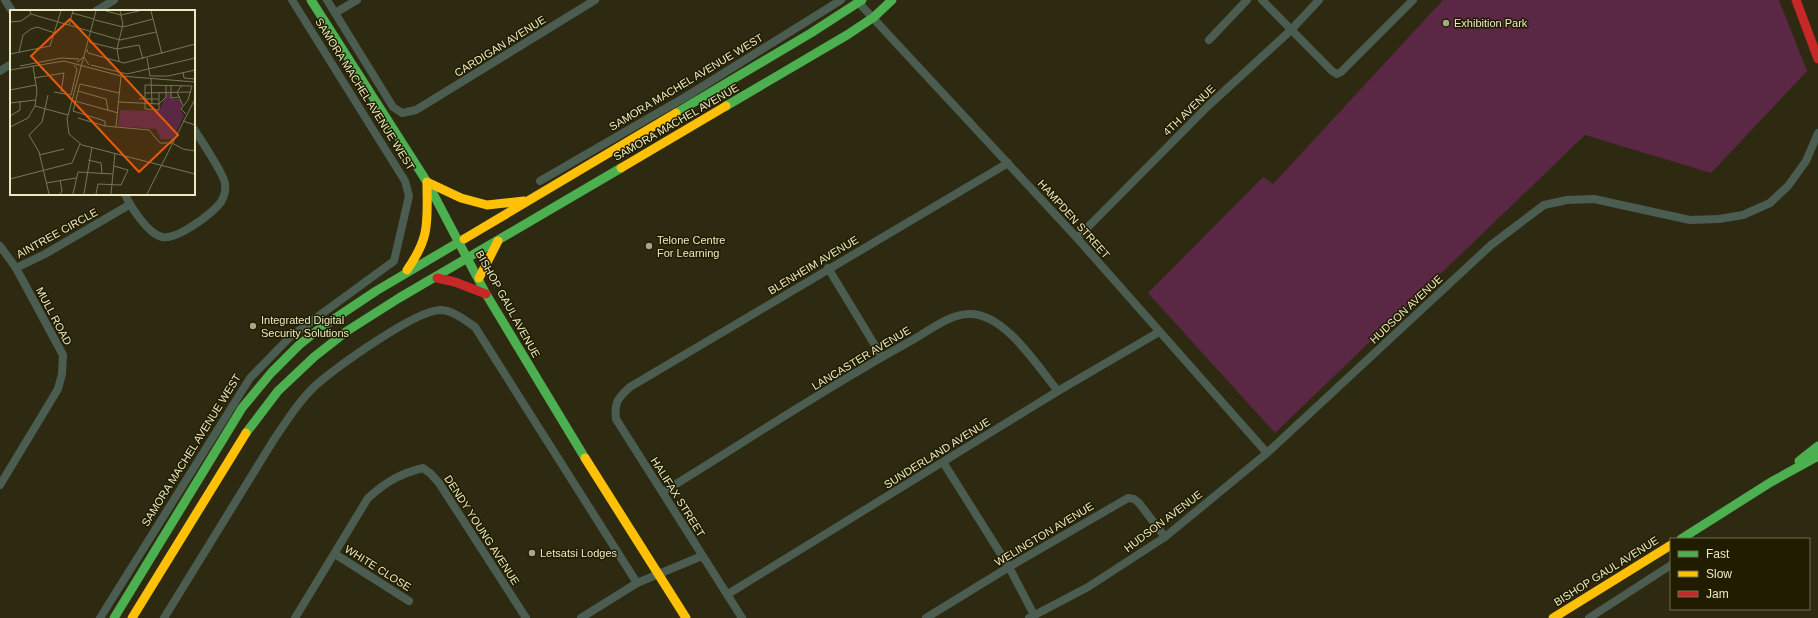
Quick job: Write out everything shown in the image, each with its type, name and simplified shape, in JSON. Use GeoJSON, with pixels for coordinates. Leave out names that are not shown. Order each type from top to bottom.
{"type":"FeatureCollection","features":[{"type":"Feature","properties":{"kind":"main road","name":"BISHOP GAUL AVENUE"},"geometry":{"type":"LineString","coordinates":[[311,0],[427,182],[479,278],[486,294],[559,417],[686,618]]}},
{"type":"Feature","properties":{"kind":"main road","name":"SAMORA MACHEL AVENUE"},"geometry":{"type":"LineString","coordinates":[[468,258],[769,82],[874,17],[892,0]]}},
{"type":"Feature","properties":{"kind":"main road"},"geometry":{"type":"LineString","coordinates":[[1796,0],[1818,58]]}},
{"type":"Feature","properties":{"kind":"main road","name":"SAMORA MACHEL AVENUE"},"geometry":{"type":"LineString","coordinates":[[460,242],[811,33],[861,1]]}},
{"type":"Feature","properties":{"kind":"main road"},"geometry":{"type":"LineString","coordinates":[[406,273],[419,253],[427,230],[427,182],[461,198],[487,205],[529,200]]}},
{"type":"Feature","properties":{"kind":"main road"},"geometry":{"type":"LineString","coordinates":[[479,278],[487,260],[500,238]]}},
{"type":"Feature","properties":{"kind":"main road","name":"SAMORA MACHEL AVENUE WEST"},"geometry":{"type":"LineString","coordinates":[[114,618],[242,408],[271,372],[319,329],[406,273],[460,242]]}},
{"type":"Feature","properties":{"kind":"main road"},"geometry":{"type":"LineString","coordinates":[[132,618],[242,439],[278,391],[314,357],[347,331],[399,298],[436,278],[468,258]]}},
{"type":"Feature","properties":{"kind":"main road"},"geometry":{"type":"LineString","coordinates":[[436,278],[455,282],[486,294]]}},
{"type":"Feature","properties":{"kind":"main road"},"geometry":{"type":"LineString","coordinates":[[1771,482],[1818,446]]}},
{"type":"Feature","properties":{"kind":"main road"},"geometry":{"type":"LineString","coordinates":[[1683,538],[1771,482],[1818,456]]}},
{"type":"Feature","properties":{"kind":"main road","name":"BISHOP GAUL AVENUE"},"geometry":{"type":"LineString","coordinates":[[1553,618],[1670,546]]}},
{"type":"Feature","properties":{"kind":"street"},"geometry":{"type":"LineString","coordinates":[[6,0],[11,10]]}},
{"type":"Feature","properties":{"kind":"street"},"geometry":{"type":"LineString","coordinates":[[98,10],[114,0]]}},
{"type":"Feature","properties":{"kind":"street","name":"SAMORA MACHEL AVENUE WEST"},"geometry":{"type":"LineString","coordinates":[[100,618],[250,378],[290,337],[394,261],[409,196],[405,182],[292,0]]}},
{"type":"Feature","properties":{"kind":"street"},"geometry":{"type":"LineString","coordinates":[[327,0],[335,13],[357,0]]}},
{"type":"Feature","properties":{"kind":"street","name":"CARDIGAN AVENUE"},"geometry":{"type":"LineString","coordinates":[[335,13],[393,107],[402,112],[416,110],[595,0]]}},
{"type":"Feature","properties":{"kind":"street","name":"SAMORA MACHEL AVENUE WEST"},"geometry":{"type":"LineString","coordinates":[[540,181],[687,96],[842,0]]}},
{"type":"Feature","properties":{"kind":"street"},"geometry":{"type":"LineString","coordinates":[[1209,40],[1247,0]]}},
{"type":"Feature","properties":{"kind":"street"},"geometry":{"type":"LineString","coordinates":[[1262,0],[1290,31],[1337,74],[1341,72],[1413,0]]}},
{"type":"Feature","properties":{"kind":"street","name":"4TH AVENUE"},"geometry":{"type":"LineString","coordinates":[[1077,238],[1204,111],[1290,31],[1319,0]]}},
{"type":"Feature","properties":{"kind":"street","name":"HAMPDEN STREET"},"geometry":{"type":"LineString","coordinates":[[861,1],[1077,238],[1267,453]]}},
{"type":"Feature","properties":{"kind":"street"},"geometry":{"type":"LineString","coordinates":[[0,71],[10,65]]}},
{"type":"Feature","properties":{"kind":"street"},"geometry":{"type":"LineString","coordinates":[[125,195],[130,205],[151,231],[162,237],[174,236],[198,222],[220,203],[225,193],[226,183],[195,131]]}},
{"type":"Feature","properties":{"kind":"street","name":"HUDSON AVENUE"},"geometry":{"type":"LineString","coordinates":[[1032,616],[1088,586],[1165,536],[1267,453],[1491,245],[1544,205],[1567,200],[1594,199],[1690,220],[1719,219],[1743,215],[1770,203],[1788,186],[1806,161],[1818,133]]}},
{"type":"Feature","properties":{"kind":"street","name":"BLENHEIM AVENUE"},"geometry":{"type":"LineString","coordinates":[[630,387],[828,268],[1008,163]]}},
{"type":"Feature","properties":{"kind":"street","name":"AINTREE CIRCLE"},"geometry":{"type":"LineString","coordinates":[[16,268],[45,254],[130,205]]}},
{"type":"Feature","properties":{"kind":"street","name":"MULL ROAD"},"geometry":{"type":"LineString","coordinates":[[0,246],[16,268],[63,355],[62,374],[58,388],[0,485]]}},
{"type":"Feature","properties":{"kind":"street"},"geometry":{"type":"LineString","coordinates":[[828,268],[882,357]]}},
{"type":"Feature","properties":{"kind":"street"},"geometry":{"type":"LineString","coordinates":[[164,618],[273,441],[291,414],[315,386],[355,355],[419,316],[440,310],[459,316],[475,327],[637,583]]}},
{"type":"Feature","properties":{"kind":"street","name":"LANCASTER AVENUE"},"geometry":{"type":"LineString","coordinates":[[663,492],[882,357],[953,317],[970,314],[990,318],[1012,336],[1058,391]]}},
{"type":"Feature","properties":{"kind":"street","name":"SUNDERLAND AVENUE"},"geometry":{"type":"LineString","coordinates":[[728,594],[1058,391],[1159,332]]}},
{"type":"Feature","properties":{"kind":"street","name":"HALIFAX STREET"},"geometry":{"type":"LineString","coordinates":[[630,387],[620,396],[614,406],[616,419],[742,618]]}},
{"type":"Feature","properties":{"kind":"street"},"geometry":{"type":"LineString","coordinates":[[943,462],[1009,567],[1032,616]]}},
{"type":"Feature","properties":{"kind":"street","name":"DENDY YOUNG AVENUE"},"geometry":{"type":"LineString","coordinates":[[295,618],[368,498],[385,483],[406,472],[423,468],[439,483],[526,618]]}},
{"type":"Feature","properties":{"kind":"street","name":"WELINGTON AVENUE"},"geometry":{"type":"LineString","coordinates":[[926,618],[1009,567],[1128,498],[1134,499],[1139,504],[1165,536]]}},
{"type":"Feature","properties":{"kind":"street","name":"WHITE CLOSE"},"geometry":{"type":"LineString","coordinates":[[335,554],[409,601]]}},
{"type":"Feature","properties":{"kind":"street"},"geometry":{"type":"LineString","coordinates":[[581,618],[637,583],[702,556]]}},
{"type":"Feature","properties":{"kind":"street"},"geometry":{"type":"LineString","coordinates":[[1588,618],[1670,566]]}},
{"type":"Feature","properties":{"kind":"shaded area"},"geometry":{"type":"Polygon","coordinates":[[[1443,0],[1779,0],[1807,71],[1711,173],[1585,135],[1275,433],[1148,293],[1263,177],[1273,184],[1443,0]]]}},
{"type":"Feature","properties":{"kind":"traffic: fast"},"geometry":{"type":"LineString","coordinates":[[311,0],[427,182],[486,294],[585,458]]}},
{"type":"Feature","properties":{"kind":"traffic: fast"},"geometry":{"type":"LineString","coordinates":[[676,113],[811,33],[862,0]]}},
{"type":"Feature","properties":{"kind":"traffic: fast"},"geometry":{"type":"LineString","coordinates":[[726,106],[847,35],[874,17],[892,0]]}},
{"type":"Feature","properties":{"kind":"traffic: fast"},"geometry":{"type":"LineString","coordinates":[[246,433],[278,391],[314,357],[347,331],[399,298],[621,168]]}},
{"type":"Feature","properties":{"kind":"traffic: fast"},"geometry":{"type":"LineString","coordinates":[[114,618],[242,408],[271,373],[299,345],[319,329],[376,291],[464,239]]}},
{"type":"Feature","properties":{"kind":"traffic: fast"},"geometry":{"type":"LineString","coordinates":[[1799,461],[1818,446]]}},
{"type":"Feature","properties":{"kind":"traffic: fast"},"geometry":{"type":"LineString","coordinates":[[1683,538],[1771,482],[1818,456]]}},
{"type":"Feature","properties":{"kind":"traffic: slow"},"geometry":{"type":"LineString","coordinates":[[621,168],[726,106]]}},
{"type":"Feature","properties":{"kind":"traffic: slow"},"geometry":{"type":"LineString","coordinates":[[464,239],[676,113]]}},
{"type":"Feature","properties":{"kind":"traffic: slow"},"geometry":{"type":"LineString","coordinates":[[407,270],[415,258],[424,237],[427,218],[427,182],[461,198],[487,205],[524,201]]}},
{"type":"Feature","properties":{"kind":"traffic: slow"},"geometry":{"type":"LineString","coordinates":[[479,278],[498,241]]}},
{"type":"Feature","properties":{"kind":"traffic: slow"},"geometry":{"type":"LineString","coordinates":[[132,618],[246,433]]}},
{"type":"Feature","properties":{"kind":"traffic: slow"},"geometry":{"type":"LineString","coordinates":[[585,458],[686,618]]}},
{"type":"Feature","properties":{"kind":"traffic: slow"},"geometry":{"type":"LineString","coordinates":[[1553,618],[1670,546]]}},
{"type":"Feature","properties":{"kind":"traffic: jam"},"geometry":{"type":"LineString","coordinates":[[1796,0],[1818,59]]}},
{"type":"Feature","properties":{"kind":"traffic: jam"},"geometry":{"type":"LineString","coordinates":[[437,278],[455,282],[486,294]]}},
{"type":"Feature","properties":{"kind":"place","name":"Exhibition Park"},"geometry":{"type":"Point","coordinates":[1446,23]}},
{"type":"Feature","properties":{"kind":"place","name":"Telone Centre For Learning"},"geometry":{"type":"Point","coordinates":[649,246]}},
{"type":"Feature","properties":{"kind":"place","name":"Integrated Digital Security Solutions"},"geometry":{"type":"Point","coordinates":[253,326]}},
{"type":"Feature","properties":{"kind":"place","name":"Letsatsi Lodges"},"geometry":{"type":"Point","coordinates":[532,553]}}]}
